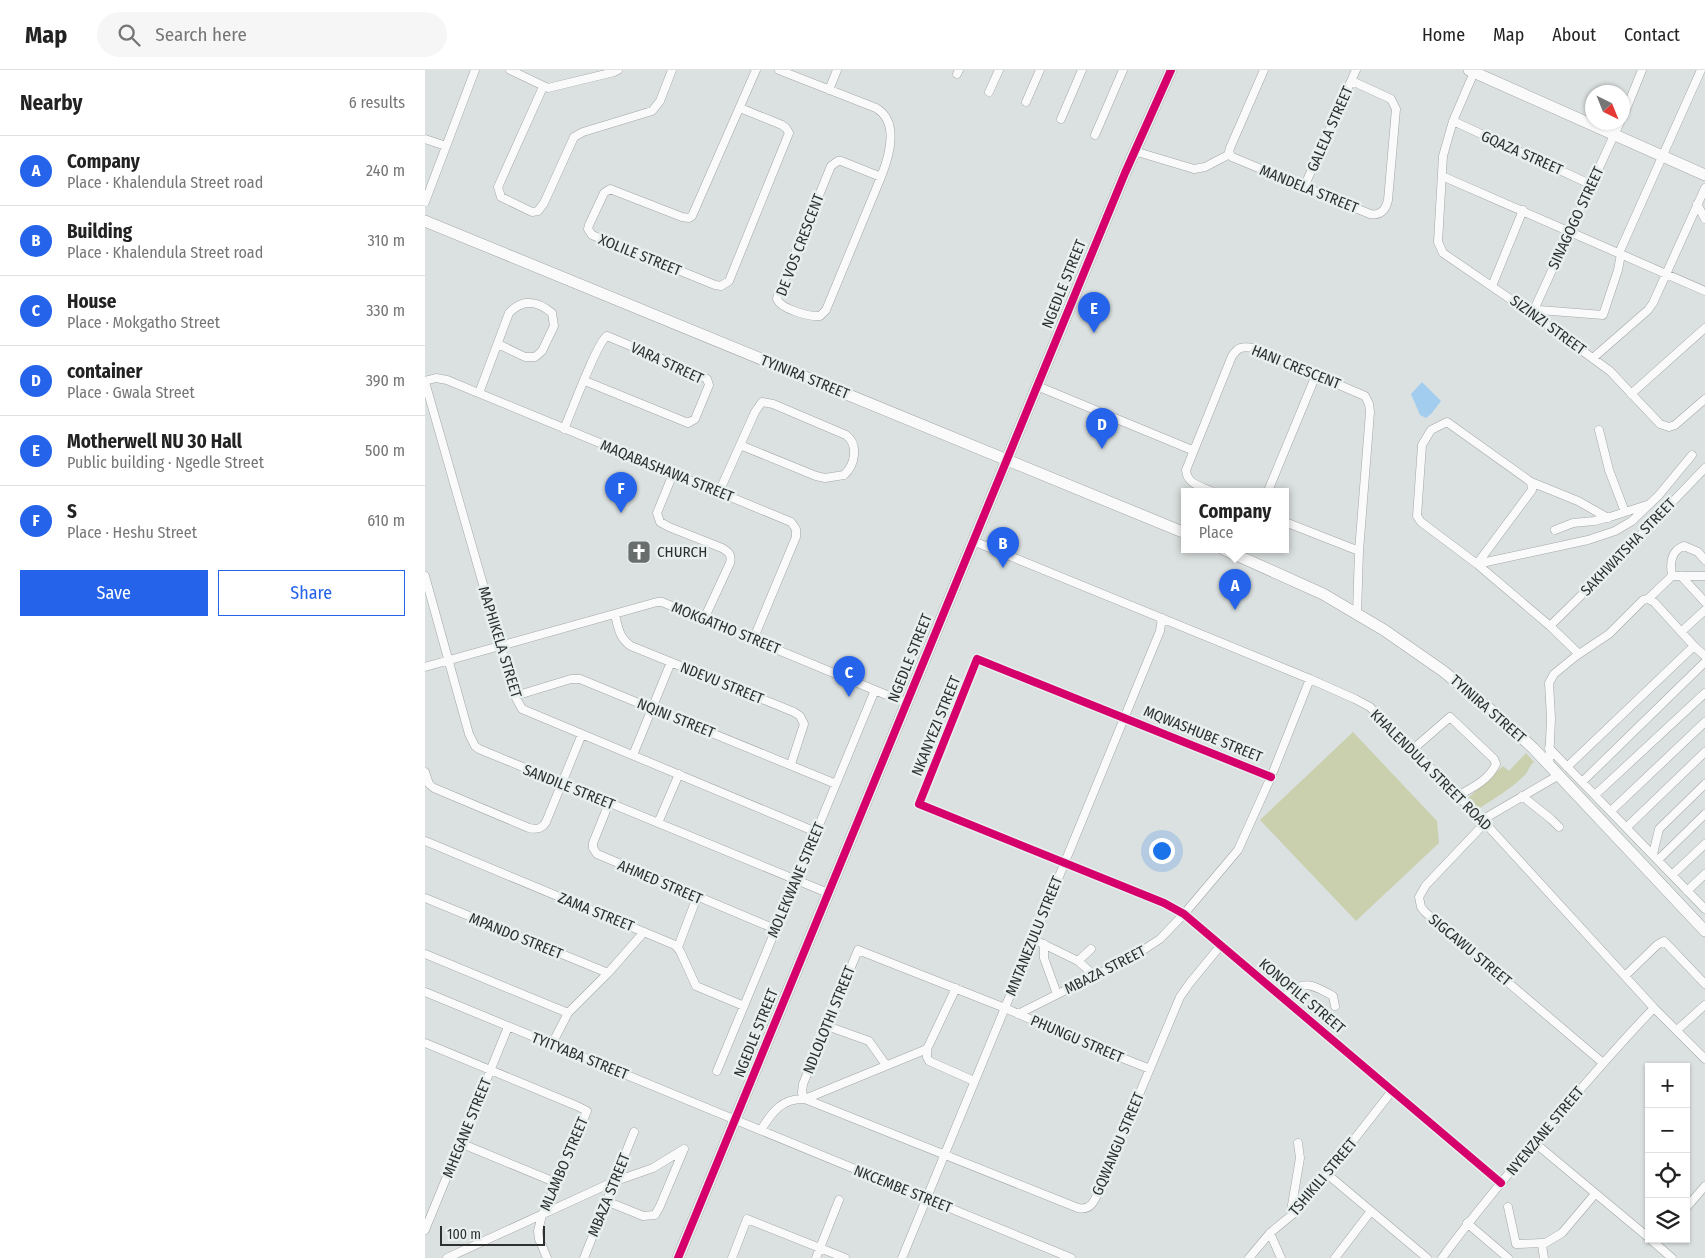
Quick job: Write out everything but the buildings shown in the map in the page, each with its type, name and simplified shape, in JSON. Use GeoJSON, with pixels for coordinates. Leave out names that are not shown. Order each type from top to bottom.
{"type":"FeatureCollection","features":[{"type":"Feature","properties":{"kind":"street"},"geometry":{"type":"LineString","coordinates":[[425,202],[475,70]]}},
{"type":"Feature","properties":{"kind":"street"},"geometry":{"type":"LineString","coordinates":[[510,70],[527,74],[543,88],[552,88],[618,70]]}},
{"type":"Feature","properties":{"kind":"street"},"geometry":{"type":"LineString","coordinates":[[543,88],[498,187],[501,197],[532,212],[538,211],[544,203],[574,137],[583,132],[652,111],[660,101],[672,70]]}},
{"type":"Feature","properties":{"kind":"street","name":"XOLILE STREET"},"geometry":{"type":"LineString","coordinates":[[741,108],[782,125],[789,133],[729,281],[721,286],[715,285],[592,234],[589,225],[604,193],[610,189],[682,217],[689,218],[693,216],[756,70]]}},
{"type":"Feature","properties":{"kind":"street","name":"DE VOS CRESCENT"},"geometry":{"type":"LineString","coordinates":[[779,70],[876,108],[882,111],[888,119],[889,125],[889,152],[881,177],[823,314],[813,316],[781,305],[777,299],[778,295],[831,166],[841,161],[881,177]]}},
{"type":"Feature","properties":{"kind":"street"},"geometry":{"type":"LineString","coordinates":[[829,90],[837,70]]}},
{"type":"Feature","properties":{"kind":"street"},"geometry":{"type":"LineString","coordinates":[[989,92],[999,70]]}},
{"type":"Feature","properties":{"kind":"street"},"geometry":{"type":"LineString","coordinates":[[1026,102],[1040,70]]}},
{"type":"Feature","properties":{"kind":"street"},"geometry":{"type":"LineString","coordinates":[[1061,119],[1082,70]]}},
{"type":"Feature","properties":{"kind":"street"},"geometry":{"type":"LineString","coordinates":[[1095,135],[1123,70]]}},
{"type":"Feature","properties":{"kind":"street"},"geometry":{"type":"LineString","coordinates":[[1134,152],[1194,169],[1205,167],[1230,154],[1231,144],[1264,70]]}},
{"type":"Feature","properties":{"kind":"street","name":"GALELA STREET"},"geometry":{"type":"LineString","coordinates":[[1304,187],[1356,70]]}},
{"type":"Feature","properties":{"kind":"street"},"geometry":{"type":"LineString","coordinates":[[1630,101],[1643,70]]}},
{"type":"Feature","properties":{"kind":"street"},"geometry":{"type":"LineString","coordinates":[[1535,312],[1603,315],[1618,270],[1620,254],[1701,70]]}},
{"type":"Feature","properties":{"kind":"street","name":"NGEDLE STREET"},"geometry":{"type":"LineString","coordinates":[[678,1258],[1168,71]]}},
{"type":"Feature","properties":{"kind":"street"},"geometry":{"type":"LineString","coordinates":[[1473,71],[1705,175]]}},
{"type":"Feature","properties":{"kind":"street","name":"SIZINZI STREET"},"geometry":{"type":"LineString","coordinates":[[1473,71],[1453,121],[1443,156],[1440,248],[1451,258],[1492,286],[1535,312],[1593,358],[1620,381],[1660,424],[1669,427],[1681,421],[1705,400]]}},
{"type":"Feature","properties":{"kind":"street","name":"MANDELA STREET"},"geometry":{"type":"LineString","coordinates":[[1230,154],[1237,160],[1370,214],[1381,213],[1387,205],[1395,106],[1388,97],[1352,80]]}},
{"type":"Feature","properties":{"kind":"street","name":"GQAZA STREET"},"geometry":{"type":"LineString","coordinates":[[1453,121],[1592,185]]}},
{"type":"Feature","properties":{"kind":"street","name":"SINAGOGO STREET"},"geometry":{"type":"LineString","coordinates":[[1535,312],[1617,130]]}},
{"type":"Feature","properties":{"kind":"street"},"geometry":{"type":"LineString","coordinates":[[425,139],[446,146]]}},
{"type":"Feature","properties":{"kind":"street"},"geometry":{"type":"LineString","coordinates":[[1441,176],[1523,210],[1705,291]]}},
{"type":"Feature","properties":{"kind":"street"},"geometry":{"type":"LineString","coordinates":[[1593,358],[1648,310],[1667,274],[1705,188]]}},
{"type":"Feature","properties":{"kind":"street"},"geometry":{"type":"LineString","coordinates":[[1697,204],[1705,218]]}},
{"type":"Feature","properties":{"kind":"street"},"geometry":{"type":"LineString","coordinates":[[1492,286],[1523,210]]}},
{"type":"Feature","properties":{"kind":"street","name":"TYINIRA STREET"},"geometry":{"type":"LineString","coordinates":[[425,221],[1181,531]]}},
{"type":"Feature","properties":{"kind":"street"},"geometry":{"type":"LineString","coordinates":[[479,392],[509,313],[522,303],[530,303],[552,313],[554,326],[541,351],[535,357],[528,358],[498,344]]}},
{"type":"Feature","properties":{"kind":"street"},"geometry":{"type":"LineString","coordinates":[[1631,394],[1705,328]]}},
{"type":"Feature","properties":{"kind":"street","name":"VARA STREET"},"geometry":{"type":"LineString","coordinates":[[564,428],[602,341],[607,336],[699,375],[707,379],[709,385],[695,419],[688,423],[585,381]]}},
{"type":"Feature","properties":{"kind":"street","name":"HANI CRESCENT"},"geometry":{"type":"LineString","coordinates":[[1204,488],[1188,479],[1185,470],[1232,356],[1239,348],[1253,348],[1361,394],[1369,404],[1370,412],[1359,551],[1357,614]]}},
{"type":"Feature","properties":{"kind":"street"},"geometry":{"type":"LineString","coordinates":[[1269,488],[1316,375]]}},
{"type":"Feature","properties":{"kind":"street","name":"MAQABASHAWA STREET"},"geometry":{"type":"LineString","coordinates":[[425,382],[442,378],[479,392],[787,520],[796,529],[796,536],[753,640]]}},
{"type":"Feature","properties":{"kind":"street","name":"MAPHIKELA STREET"},"geometry":{"type":"LineString","coordinates":[[425,382],[500,646],[515,696],[522,709],[816,832]]}},
{"type":"Feature","properties":{"kind":"street"},"geometry":{"type":"LineString","coordinates":[[1037,386],[1193,450]]}},
{"type":"Feature","properties":{"kind":"street"},"geometry":{"type":"LineString","coordinates":[[719,492],[740,445],[758,405],[762,402],[767,402],[847,435],[853,442],[855,454],[850,467],[844,475],[825,478],[740,445]]}},
{"type":"Feature","properties":{"kind":"street"},"geometry":{"type":"LineString","coordinates":[[1579,654],[1550,626],[1477,564],[1421,522],[1417,516],[1422,445],[1431,430],[1447,422],[1531,482],[1577,501],[1608,518]]}},
{"type":"Feature","properties":{"kind":"street"},"geometry":{"type":"LineString","coordinates":[[1599,430],[1609,470],[1625,512]]}},
{"type":"Feature","properties":{"kind":"street"},"geometry":{"type":"LineString","coordinates":[[1477,564],[1588,540],[1615,531],[1632,521],[1692,455]]}},
{"type":"Feature","properties":{"kind":"street","name":"SAKHWATSHA STREET"},"geometry":{"type":"LineString","coordinates":[[1550,626],[1705,468]]}},
{"type":"Feature","properties":{"kind":"street"},"geometry":{"type":"LineString","coordinates":[[673,474],[657,513],[660,522],[669,528],[722,548],[731,556],[730,564],[704,619]]}},
{"type":"Feature","properties":{"kind":"street"},"geometry":{"type":"LineString","coordinates":[[1477,564],[1533,490],[1531,482]]}},
{"type":"Feature","properties":{"kind":"street"},"geometry":{"type":"LineString","coordinates":[[1555,530],[1573,523],[1608,518],[1651,502]]}},
{"type":"Feature","properties":{"kind":"street"},"geometry":{"type":"LineString","coordinates":[[1289,524],[1359,551]]}},
{"type":"Feature","properties":{"kind":"street","name":"KHALENDULA STREET ROAD"},"geometry":{"type":"LineString","coordinates":[[973,541],[1309,679],[1370,707],[1483,822],[1625,976],[1705,1059]]}},
{"type":"Feature","properties":{"kind":"street"},"geometry":{"type":"LineString","coordinates":[[1672,576],[1670,564],[1674,553],[1679,548],[1684,546],[1698,552],[1705,560]]}},
{"type":"Feature","properties":{"kind":"street","name":"TYINIRA STREET"},"geometry":{"type":"LineString","coordinates":[[1232,553],[1310,587],[1357,614],[1399,640],[1497,715],[1549,764],[1563,771],[1705,931]]}},
{"type":"Feature","properties":{"kind":"street","name":"SANDILE STREET"},"geometry":{"type":"LineString","coordinates":[[425,576],[469,734],[475,746],[485,752],[828,893]]}},
{"type":"Feature","properties":{"kind":"street"},"geometry":{"type":"LineString","coordinates":[[1549,764],[1549,683],[1554,674],[1609,634],[1643,600],[1648,599],[1672,576],[1705,576]]}},
{"type":"Feature","properties":{"kind":"street"},"geometry":{"type":"LineString","coordinates":[[1681,576],[1705,602]]}},
{"type":"Feature","properties":{"kind":"street"},"geometry":{"type":"LineString","coordinates":[[1648,599],[1705,656]]}},
{"type":"Feature","properties":{"kind":"street","name":"MOKGATHO STREET"},"geometry":{"type":"LineString","coordinates":[[425,667],[657,602],[663,602],[906,703]]}},
{"type":"Feature","properties":{"kind":"street"},"geometry":{"type":"LineString","coordinates":[[1681,632],[1705,610]]}},
{"type":"Feature","properties":{"kind":"street","name":"NDEVU STREET"},"geometry":{"type":"LineString","coordinates":[[615,614],[620,635],[626,643],[800,716],[804,724],[791,764]]}},
{"type":"Feature","properties":{"kind":"street","name":"MNTANEZULU STREET"},"geometry":{"type":"LineString","coordinates":[[902,1258],[925,1198],[1160,631],[1162,618]]}},
{"type":"Feature","properties":{"kind":"street","name":"SIGCAWU STREET"},"geometry":{"type":"LineString","coordinates":[[1603,1062],[1425,912],[1421,907],[1419,898],[1426,885],[1483,822],[1563,771],[1694,646]]}},
{"type":"Feature","properties":{"kind":"street","name":"NKANYEZI STREET"},"geometry":{"type":"LineString","coordinates":[[1064,863],[919,804],[977,659],[1124,717]]}},
{"type":"Feature","properties":{"kind":"street"},"geometry":{"type":"LineString","coordinates":[[633,755],[671,662]]}},
{"type":"Feature","properties":{"kind":"street"},"geometry":{"type":"LineString","coordinates":[[1582,782],[1705,662]]}},
{"type":"Feature","properties":{"kind":"street","name":"NQINI STREET"},"geometry":{"type":"LineString","coordinates":[[515,696],[571,679],[580,679],[836,784]]}},
{"type":"Feature","properties":{"kind":"street","name":"MBAZA STREET"},"geometry":{"type":"LineString","coordinates":[[1018,1014],[1146,949],[1160,939],[1184,914],[1239,850],[1271,777],[1309,679]]}},
{"type":"Feature","properties":{"kind":"street","name":"MOLEKWANE STREET"},"geometry":{"type":"LineString","coordinates":[[717,1071],[875,690]]}},
{"type":"Feature","properties":{"kind":"street"},"geometry":{"type":"LineString","coordinates":[[1595,795],[1705,693]]}},
{"type":"Feature","properties":{"kind":"street"},"geometry":{"type":"LineString","coordinates":[[1412,750],[1450,716],[1493,759],[1496,764],[1491,773],[1473,787],[1457,796]]}},
{"type":"Feature","properties":{"kind":"street","name":"MQWASHUBE STREET"},"geometry":{"type":"LineString","coordinates":[[1124,717],[1271,777]]}},
{"type":"Feature","properties":{"kind":"street"},"geometry":{"type":"LineString","coordinates":[[1611,811],[1705,722]]}},
{"type":"Feature","properties":{"kind":"street"},"geometry":{"type":"LineString","coordinates":[[425,772],[429,784],[435,788],[534,830],[541,828],[546,822],[582,734]]}},
{"type":"Feature","properties":{"kind":"street"},"geometry":{"type":"LineString","coordinates":[[1549,748],[1563,771],[1582,782],[1687,891],[1704,906]]}},
{"type":"Feature","properties":{"kind":"street"},"geometry":{"type":"LineString","coordinates":[[1627,827],[1705,752]]}},
{"type":"Feature","properties":{"kind":"street"},"geometry":{"type":"LineString","coordinates":[[658,823],[679,774]]}},
{"type":"Feature","properties":{"kind":"street"},"geometry":{"type":"LineString","coordinates":[[1655,857],[1659,829],[1705,784]]}},
{"type":"Feature","properties":{"kind":"street"},"geometry":{"type":"LineString","coordinates":[[1522,796],[1559,827]]}},
{"type":"Feature","properties":{"kind":"street","name":"AHMED STREET"},"geometry":{"type":"LineString","coordinates":[[609,803],[593,843],[593,848],[597,854],[775,929]]}},
{"type":"Feature","properties":{"kind":"street"},"geometry":{"type":"LineString","coordinates":[[1655,857],[1705,814]]}},
{"type":"Feature","properties":{"kind":"street","name":"ZAMA STREET"},"geometry":{"type":"LineString","coordinates":[[425,841],[677,947]]}},
{"type":"Feature","properties":{"kind":"street"},"geometry":{"type":"LineString","coordinates":[[1672,875],[1705,844]]}},
{"type":"Feature","properties":{"kind":"street","name":"KONOFILE STREET"},"geometry":{"type":"LineString","coordinates":[[1064,863],[1164,903],[1184,914],[1501,1183]]}},
{"type":"Feature","properties":{"kind":"street"},"geometry":{"type":"LineString","coordinates":[[1687,891],[1705,874]]}},
{"type":"Feature","properties":{"kind":"street"},"geometry":{"type":"LineString","coordinates":[[697,897],[677,947],[696,986],[743,1006]]}},
{"type":"Feature","properties":{"kind":"street","name":"MPANDO STREET"},"geometry":{"type":"LineString","coordinates":[[425,898],[608,973]]}},
{"type":"Feature","properties":{"kind":"street"},"geometry":{"type":"LineString","coordinates":[[551,1044],[568,1014],[644,932]]}},
{"type":"Feature","properties":{"kind":"street"},"geometry":{"type":"LineString","coordinates":[[1033,939],[1078,961],[1095,976]]}},
{"type":"Feature","properties":{"kind":"street"},"geometry":{"type":"LineString","coordinates":[[1625,976],[1657,945],[1664,942],[1705,984]]}},
{"type":"Feature","properties":{"kind":"street"},"geometry":{"type":"LineString","coordinates":[[1044,944],[1044,958],[1057,994]]}},
{"type":"Feature","properties":{"kind":"street","name":"GQWANGU STREET"},"geometry":{"type":"LineString","coordinates":[[944,1154],[1078,1208],[1087,1208],[1094,1201],[1180,997],[1221,946]]}},
{"type":"Feature","properties":{"kind":"street"},"geometry":{"type":"LineString","coordinates":[[1078,961],[1091,949]]}},
{"type":"Feature","properties":{"kind":"street","name":"NDLOLOTHI STREET"},"geometry":{"type":"LineString","coordinates":[[805,1099],[801,1093],[803,1084],[858,950],[1005,1008]]}},
{"type":"Feature","properties":{"kind":"street"},"geometry":{"type":"LineString","coordinates":[[425,954],[568,1014]]}},
{"type":"Feature","properties":{"kind":"street"},"geometry":{"type":"LineString","coordinates":[[1283,998],[1297,986],[1308,985],[1333,996],[1335,1006]]}},
{"type":"Feature","properties":{"kind":"street"},"geometry":{"type":"LineString","coordinates":[[955,988],[927,1049],[927,1057],[929,1061],[974,1081]]}},
{"type":"Feature","properties":{"kind":"street","name":"TYITYABA STREET"},"geometry":{"type":"LineString","coordinates":[[425,992],[735,1119]]}},
{"type":"Feature","properties":{"kind":"street"},"geometry":{"type":"LineString","coordinates":[[1677,1030],[1705,1005]]}},
{"type":"Feature","properties":{"kind":"street","name":"PHUNGU STREET"},"geometry":{"type":"LineString","coordinates":[[1005,1008],[1077,1040],[1150,1069]]}},
{"type":"Feature","properties":{"kind":"street","name":"NYENZANE STREET"},"geometry":{"type":"LineString","coordinates":[[1442,1258],[1467,1223],[1603,1062],[1655,1008]]}},
{"type":"Feature","properties":{"kind":"street","name":"MHEGANE STREET"},"geometry":{"type":"LineString","coordinates":[[425,1230],[428,1213],[460,1143],[508,1026]]}},
{"type":"Feature","properties":{"kind":"street"},"geometry":{"type":"LineString","coordinates":[[827,1026],[869,1041],[886,1065]]}},
{"type":"Feature","properties":{"kind":"street"},"geometry":{"type":"LineString","coordinates":[[425,1043],[490,1071]]}},
{"type":"Feature","properties":{"kind":"street"},"geometry":{"type":"LineString","coordinates":[[805,1099],[927,1049]]}},
{"type":"Feature","properties":{"kind":"street","name":"MLAMBO STREET"},"geometry":{"type":"LineString","coordinates":[[490,1071],[587,1111],[542,1215],[538,1231],[539,1240],[547,1258]]}},
{"type":"Feature","properties":{"kind":"street","name":"TSHIKILI STREET"},"geometry":{"type":"LineString","coordinates":[[1249,1258],[1270,1233],[1293,1214],[1392,1091]]}},
{"type":"Feature","properties":{"kind":"street"},"geometry":{"type":"LineString","coordinates":[[761,1130],[771,1114],[783,1104],[793,1098],[805,1099],[944,1154]]}},
{"type":"Feature","properties":{"kind":"street","name":"NKCEMBE STREET"},"geometry":{"type":"LineString","coordinates":[[735,1119],[1071,1258]]}},
{"type":"Feature","properties":{"kind":"street","name":"MBAZA STREET"},"geometry":{"type":"LineString","coordinates":[[584,1258],[634,1132]]}},
{"type":"Feature","properties":{"kind":"street"},"geometry":{"type":"LineString","coordinates":[[460,1143],[557,1183]]}},
{"type":"Feature","properties":{"kind":"street"},"geometry":{"type":"LineString","coordinates":[[1293,1214],[1292,1205],[1300,1158],[1298,1143]]}},
{"type":"Feature","properties":{"kind":"street"},"geometry":{"type":"LineString","coordinates":[[1535,1143],[1645,1234]]}},
{"type":"Feature","properties":{"kind":"street"},"geometry":{"type":"LineString","coordinates":[[447,1258],[613,1182],[653,1168],[684,1149],[655,1215],[643,1216],[606,1201]]}},
{"type":"Feature","properties":{"kind":"street"},"geometry":{"type":"LineString","coordinates":[[1327,1174],[1427,1258]]}},
{"type":"Feature","properties":{"kind":"street"},"geometry":{"type":"LineString","coordinates":[[1690,1203],[1705,1186]]}},
{"type":"Feature","properties":{"kind":"street"},"geometry":{"type":"LineString","coordinates":[[1508,1207],[1516,1244],[1543,1243],[1562,1233],[1595,1194]]}},
{"type":"Feature","properties":{"kind":"street"},"geometry":{"type":"LineString","coordinates":[[816,1258],[839,1200]]}},
{"type":"Feature","properties":{"kind":"street"},"geometry":{"type":"LineString","coordinates":[[1335,1258],[1371,1211]]}},
{"type":"Feature","properties":{"kind":"street"},"geometry":{"type":"LineString","coordinates":[[732,1258],[747,1219],[845,1258]]}},
{"type":"Feature","properties":{"kind":"street"},"geometry":{"type":"LineString","coordinates":[[1467,1223],[1509,1258]]}},
{"type":"Feature","properties":{"kind":"street"},"geometry":{"type":"LineString","coordinates":[[1270,1233],[1281,1258]]}},
{"type":"Feature","properties":{"kind":"street"},"geometry":{"type":"LineString","coordinates":[[1543,1243],[1541,1247],[1544,1258]]}},
{"type":"Feature","properties":{"kind":"street"},"geometry":{"type":"LineString","coordinates":[[1656,1243],[1672,1258]]}},
{"type":"Feature","properties":{"kind":"green space"},"geometry":{"type":"Polygon","coordinates":[[[1353,732],[1437,821],[1439,843],[1356,921],[1260,820],[1353,732]]]}},
{"type":"Feature","properties":{"kind":"green space"},"geometry":{"type":"Polygon","coordinates":[[[1526,753],[1534,762],[1525,775],[1509,789],[1478,809],[1468,798],[1503,766],[1509,771],[1526,753]]]}},
{"type":"Feature","properties":{"kind":"water"},"geometry":{"type":"Polygon","coordinates":[[[1422,382],[1441,401],[1426,418],[1420,415],[1411,394],[1422,382]]]}},
{"type":"Feature","properties":{"kind":"cycle path"},"geometry":{"type":"LineString","coordinates":[[678,1258],[1125,173],[1171,70]]}},
{"type":"Feature","properties":{"kind":"cycle path"},"geometry":{"type":"LineString","coordinates":[[1271,777],[977,659],[919,804],[1164,903],[1184,914],[1501,1183]]}},
{"type":"Feature","properties":{"kind":"place","name":"Motherwell NU 30 Hall"},"geometry":{"type":"Point","coordinates":[1094,333]}},
{"type":"Feature","properties":{"kind":"place","name":"container"},"geometry":{"type":"Point","coordinates":[1102,449]}},
{"type":"Feature","properties":{"kind":"place","name":"S"},"geometry":{"type":"Point","coordinates":[621,513]}},
{"type":"Feature","properties":{"kind":"place","name":"CHURCH"},"geometry":{"type":"Point","coordinates":[639,552]}},
{"type":"Feature","properties":{"kind":"place","name":"Building"},"geometry":{"type":"Point","coordinates":[1003,568]}},
{"type":"Feature","properties":{"kind":"place","name":"Company"},"geometry":{"type":"Point","coordinates":[1235,610]}},
{"type":"Feature","properties":{"kind":"place","name":"House"},"geometry":{"type":"Point","coordinates":[849,697]}}]}
